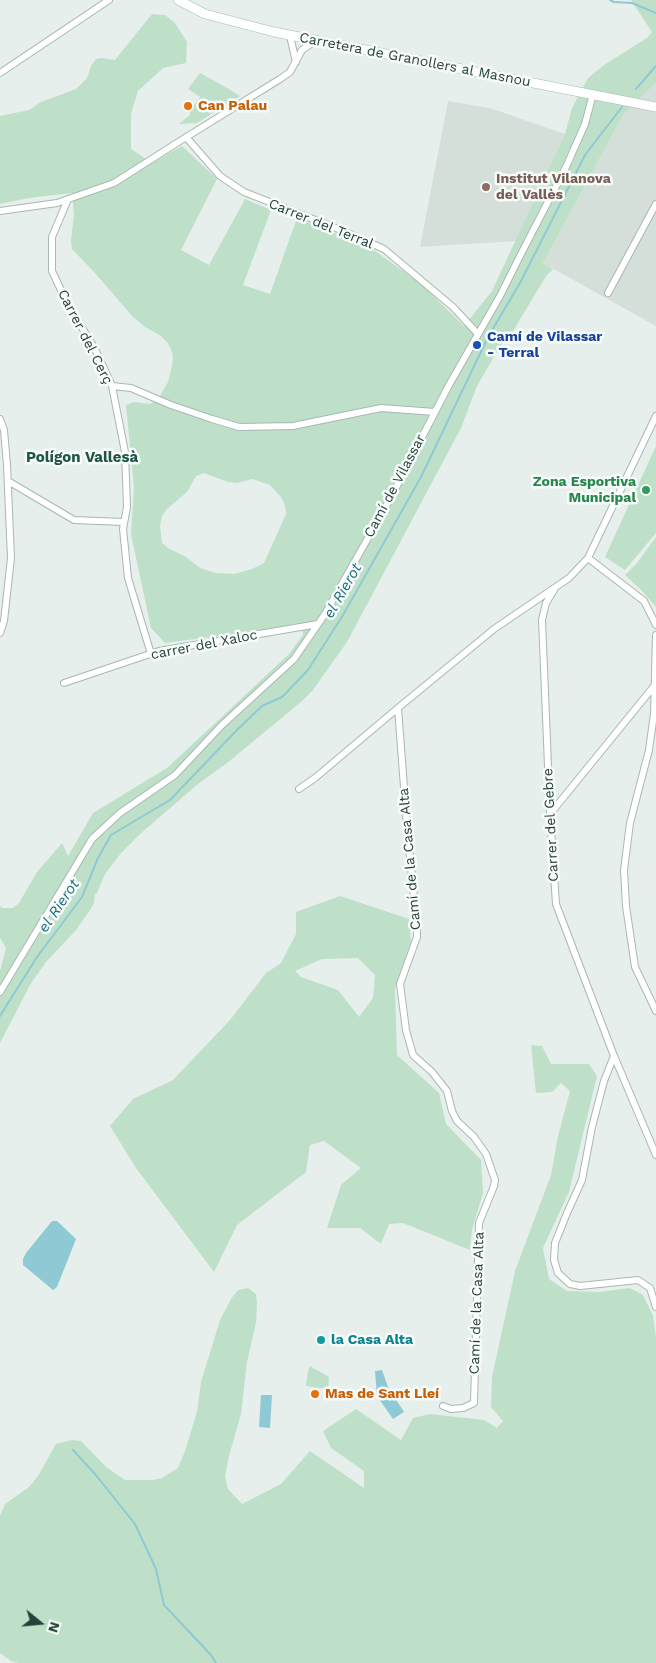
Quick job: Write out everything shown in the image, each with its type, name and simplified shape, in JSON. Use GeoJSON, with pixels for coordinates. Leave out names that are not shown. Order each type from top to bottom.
{"type":"FeatureCollection","features":[{"type":"Feature","properties":{"kind":"main road","name":"Carretera de Granollers al Masnou"},"geometry":{"type":"LineString","coordinates":[[178,0],[205,14],[290,36],[656,106]]}},
{"type":"Feature","properties":{"kind":"street"},"geometry":{"type":"LineString","coordinates":[[0,73],[109,0]]}},
{"type":"Feature","properties":{"kind":"street"},"geometry":{"type":"LineString","coordinates":[[290,36],[296,62]]}},
{"type":"Feature","properties":{"kind":"street"},"geometry":{"type":"LineString","coordinates":[[0,211],[58,203],[114,183],[290,72],[302,50],[316,41]]}},
{"type":"Feature","properties":{"kind":"street","name":"Camí de Vilassar"},"geometry":{"type":"LineString","coordinates":[[0,992],[92,839],[120,813],[175,775],[222,725],[294,659],[318,624],[389,501],[435,412],[500,296],[586,124],[593,94]]}},
{"type":"Feature","properties":{"kind":"street","name":"Carrer del Terral"},"geometry":{"type":"LineString","coordinates":[[186,137],[220,176],[244,192],[384,249],[453,307],[478,334]]}},
{"type":"Feature","properties":{"kind":"street","name":"Carrer del Cerç"},"geometry":{"type":"LineString","coordinates":[[68,199],[52,238],[52,271],[66,301],[95,349],[112,386],[125,452],[127,507],[122,529],[128,578],[151,654]]}},
{"type":"Feature","properties":{"kind":"street"},"geometry":{"type":"LineString","coordinates":[[608,294],[656,204]]}},
{"type":"Feature","properties":{"kind":"street"},"geometry":{"type":"LineString","coordinates":[[112,386],[132,388],[171,405],[239,427],[293,426],[382,408],[416,409],[435,412]]}},
{"type":"Feature","properties":{"kind":"street"},"geometry":{"type":"LineString","coordinates":[[299,789],[316,778],[494,629],[569,578],[588,558],[656,416]]}},
{"type":"Feature","properties":{"kind":"street"},"geometry":{"type":"LineString","coordinates":[[0,419],[4,430],[11,558],[4,621],[0,634]]}},
{"type":"Feature","properties":{"kind":"street"},"geometry":{"type":"LineString","coordinates":[[8,481],[74,520],[124,522]]}},
{"type":"Feature","properties":{"kind":"street"},"geometry":{"type":"LineString","coordinates":[[588,558],[644,601],[656,625]]}},
{"type":"Feature","properties":{"kind":"street","name":"Carrer del Gebre"},"geometry":{"type":"LineString","coordinates":[[556,586],[546,603],[542,620],[550,814],[556,904],[614,1056],[656,1155]]}},
{"type":"Feature","properties":{"kind":"street","name":"carrer del Xaloc"},"geometry":{"type":"LineString","coordinates":[[64,683],[159,651],[318,624]]}},
{"type":"Feature","properties":{"kind":"street"},"geometry":{"type":"LineString","coordinates":[[656,635],[654,714],[649,750],[630,823],[624,870],[626,906],[635,967],[656,1010]]}},
{"type":"Feature","properties":{"kind":"street"},"geometry":{"type":"LineString","coordinates":[[550,814],[654,685]]}},
{"type":"Feature","properties":{"kind":"street","name":"Camí de la Casa Alta"},"geometry":{"type":"LineString","coordinates":[[398,708],[407,828],[418,927],[417,937],[400,984],[406,1030],[412,1055],[432,1072],[447,1091],[454,1116],[474,1137],[486,1154],[495,1180],[479,1223],[474,1403],[463,1408],[443,1406]]}},
{"type":"Feature","properties":{"kind":"street"},"geometry":{"type":"LineString","coordinates":[[614,1056],[604,1081],[582,1180],[555,1244],[554,1260],[558,1273],[570,1284],[580,1286],[638,1280],[650,1288],[656,1307]]}},
{"type":"Feature","properties":{"kind":"shaded area"},"geometry":{"type":"Polygon","coordinates":[[[656,83],[656,326],[543,263],[623,115],[656,83]]]}},
{"type":"Feature","properties":{"kind":"shaded area","name":"Institut Vilanova del Vallès"},"geometry":{"type":"Polygon","coordinates":[[[448,101],[490,108],[565,134],[516,241],[420,247],[448,101]]]}},
{"type":"Feature","properties":{"kind":"green space"},"geometry":{"type":"Polygon","coordinates":[[[631,0],[656,0],[656,83],[623,115],[543,263],[553,269],[547,275],[512,333],[500,346],[477,386],[461,428],[347,642],[313,690],[301,702],[227,763],[198,784],[121,853],[105,874],[95,894],[94,903],[90,910],[76,930],[46,962],[30,985],[0,1043],[0,971],[6,948],[0,938],[0,906],[3,908],[13,908],[19,903],[37,872],[62,843],[68,856],[93,813],[167,768],[289,654],[303,635],[303,625],[165,643],[151,628],[131,534],[134,488],[126,405],[134,402],[150,404],[158,399],[168,382],[173,357],[171,349],[161,336],[145,327],[132,316],[72,249],[74,214],[72,193],[29,198],[0,204],[0,116],[29,110],[41,102],[76,89],[87,78],[91,66],[96,59],[115,60],[152,14],[165,15],[175,23],[187,42],[186,63],[163,68],[138,91],[131,114],[131,149],[152,163],[182,146],[217,179],[181,250],[209,265],[245,199],[271,210],[243,285],[270,294],[297,218],[368,246],[420,283],[464,326],[492,291],[565,134],[572,108],[588,78],[604,65],[647,38],[652,32],[631,0]],[[204,473],[196,476],[187,492],[167,509],[162,516],[160,526],[162,543],[168,548],[186,557],[200,568],[216,573],[234,574],[252,569],[264,563],[286,514],[285,505],[281,497],[270,485],[253,479],[236,483],[204,473]]]}},
{"type":"Feature","properties":{"kind":"green space"},"geometry":{"type":"Polygon","coordinates":[[[200,73],[240,96],[197,123],[179,124],[190,115],[190,110],[200,97],[188,89],[200,73]]]}},
{"type":"Feature","properties":{"kind":"green space","name":"Zona Esportiva Municipal"},"geometry":{"type":"Polygon","coordinates":[[[656,446],[656,533],[625,570],[605,557],[656,446]]]}},
{"type":"Feature","properties":{"kind":"green space"},"geometry":{"type":"Polygon","coordinates":[[[656,537],[656,607],[625,575],[637,563],[656,537]]]}},
{"type":"Feature","properties":{"kind":"green space"},"geometry":{"type":"Polygon","coordinates":[[[340,896],[409,919],[411,942],[395,989],[397,1055],[439,1093],[446,1124],[481,1160],[483,1193],[472,1230],[470,1250],[403,1223],[389,1224],[381,1244],[360,1228],[327,1228],[341,1185],[361,1168],[324,1141],[310,1145],[306,1172],[237,1225],[214,1272],[136,1168],[110,1126],[133,1099],[173,1080],[230,1020],[266,973],[281,963],[296,934],[296,912],[340,896]],[[358,958],[322,959],[295,971],[301,977],[338,990],[359,1017],[373,998],[375,975],[358,958]]]}},
{"type":"Feature","properties":{"kind":"green space"},"geometry":{"type":"Polygon","coordinates":[[[531,1045],[542,1046],[551,1064],[589,1064],[597,1076],[569,1192],[543,1248],[549,1279],[567,1291],[599,1292],[630,1288],[643,1295],[653,1316],[656,1337],[656,1663],[18,1663],[11,1661],[0,1653],[0,1516],[5,1504],[29,1487],[38,1476],[56,1444],[72,1440],[81,1441],[106,1467],[125,1480],[153,1480],[162,1478],[178,1468],[197,1412],[201,1382],[220,1320],[238,1290],[248,1288],[256,1294],[257,1303],[256,1323],[247,1362],[241,1414],[225,1476],[228,1489],[242,1504],[281,1484],[310,1451],[364,1488],[364,1471],[331,1448],[323,1431],[356,1409],[401,1440],[413,1418],[430,1414],[484,1420],[497,1428],[503,1421],[491,1407],[492,1377],[515,1271],[551,1175],[558,1136],[570,1091],[561,1083],[552,1092],[536,1093],[531,1045]]]}},
{"type":"Feature","properties":{"kind":"green space"},"geometry":{"type":"Polygon","coordinates":[[[310,1366],[329,1377],[328,1389],[306,1386],[310,1366]]]}},
{"type":"Feature","properties":{"kind":"water"},"geometry":{"type":"Polygon","coordinates":[[[52,1221],[57,1221],[76,1239],[57,1287],[53,1290],[23,1265],[26,1253],[52,1221]]]}},
{"type":"Feature","properties":{"kind":"water"},"geometry":{"type":"Polygon","coordinates":[[[382,1370],[388,1387],[404,1412],[393,1419],[377,1396],[375,1371],[382,1370]]]}},
{"type":"Feature","properties":{"kind":"water"},"geometry":{"type":"Polygon","coordinates":[[[261,1395],[272,1395],[270,1428],[259,1427],[261,1395]]]}},
{"type":"Feature","properties":{"kind":"waterway"},"geometry":{"type":"LineString","coordinates":[[610,0],[632,3],[656,13]]}},
{"type":"Feature","properties":{"kind":"waterway","name":"el Rierot"},"geometry":{"type":"LineString","coordinates":[[636,89],[656,66]]}},
{"type":"Feature","properties":{"kind":"waterway","name":"el Rierot"},"geometry":{"type":"LineString","coordinates":[[0,1016],[37,957],[82,897],[98,858],[111,835],[170,800],[262,706],[282,697],[308,670],[343,615],[421,477],[488,337],[520,283],[585,155],[622,107]]}},
{"type":"Feature","properties":{"kind":"waterway"},"geometry":{"type":"LineString","coordinates":[[73,1450],[135,1524],[156,1569],[164,1605],[211,1655],[216,1663]]}},
{"type":"Feature","properties":{"kind":"place","name":"Can Palau"},"geometry":{"type":"Point","coordinates":[188,106]}},
{"type":"Feature","properties":{"kind":"place","name":"Institut Vilanova del Vallès"},"geometry":{"type":"Point","coordinates":[486,187]}},
{"type":"Feature","properties":{"kind":"place","name":"Camí de Vilassar - Terral"},"geometry":{"type":"Point","coordinates":[477,345]}},
{"type":"Feature","properties":{"kind":"place","name":"Zona Esportiva Municipal"},"geometry":{"type":"Point","coordinates":[646,490]}},
{"type":"Feature","properties":{"kind":"place","name":"la Casa Alta"},"geometry":{"type":"Point","coordinates":[321,1340]}},
{"type":"Feature","properties":{"kind":"place","name":"Mas de Sant Lleí"},"geometry":{"type":"Point","coordinates":[315,1394]}},
{"type":"Feature","properties":{"kind":"district","name":"Polígon Vallesà"},"geometry":{"type":"Point","coordinates":[82,458]}}]}
